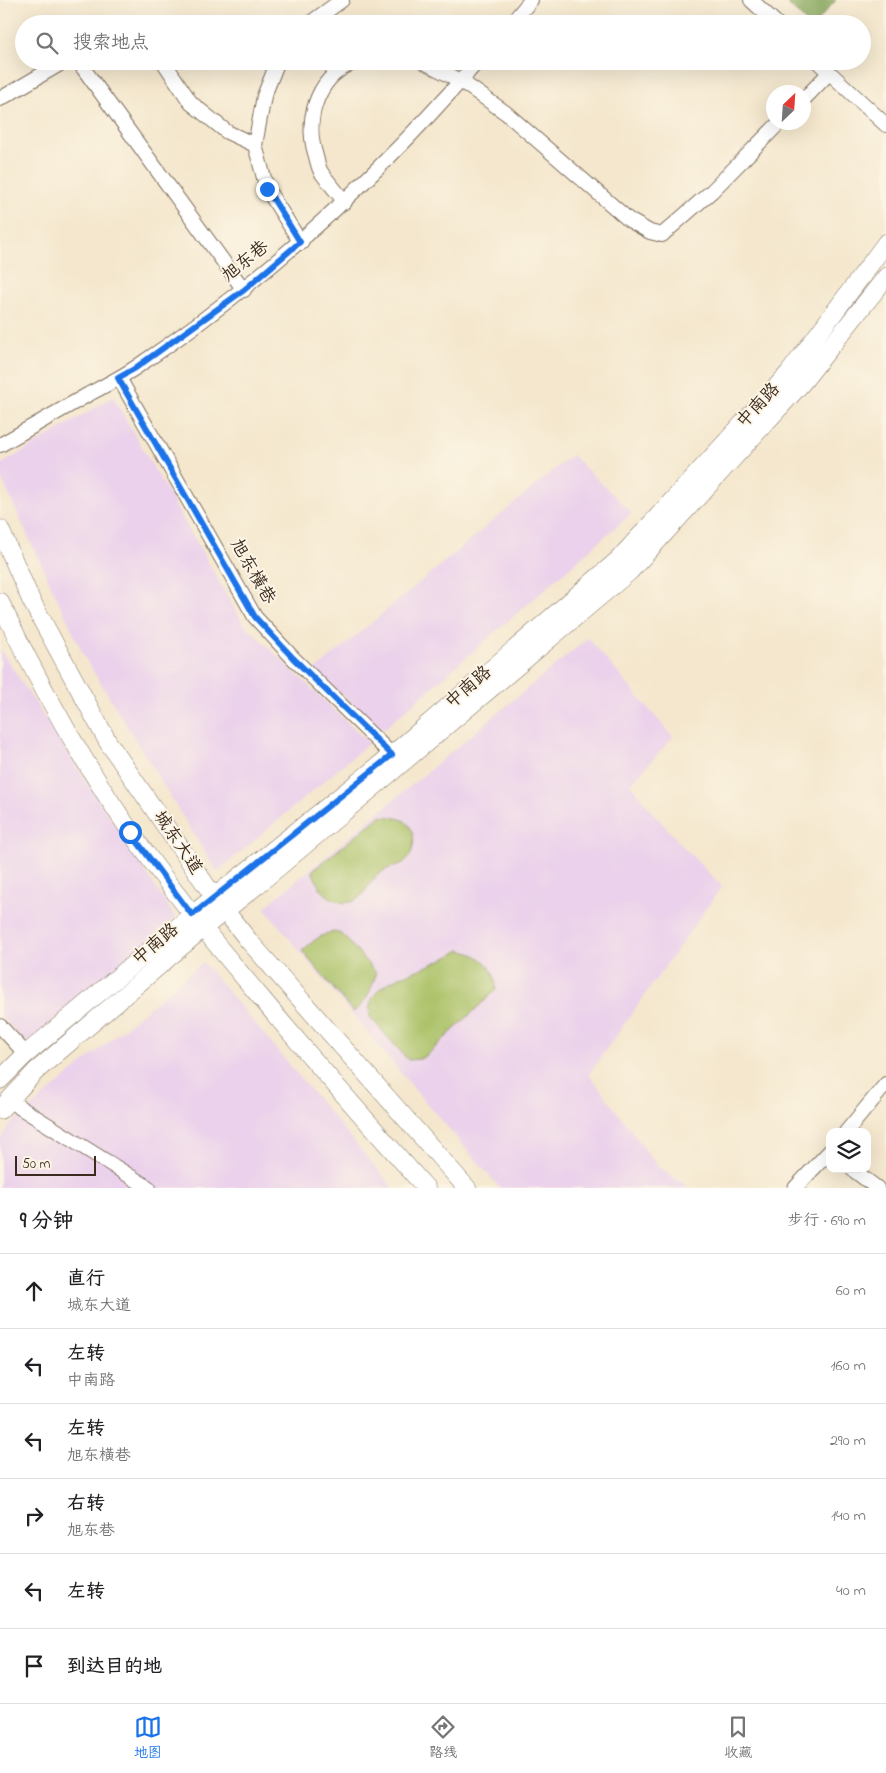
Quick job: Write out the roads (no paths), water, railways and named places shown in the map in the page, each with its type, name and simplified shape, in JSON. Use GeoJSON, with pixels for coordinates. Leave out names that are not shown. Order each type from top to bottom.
{"type":"FeatureCollection","features":[{"type":"Feature","properties":{"kind":"main road","name":"中南路"},"geometry":{"type":"LineString","coordinates":[[0,1080],[26,1054],[220,904],[618,560],[789,373],[886,243]]}},
{"type":"Feature","properties":{"kind":"main road","name":"中南路"},"geometry":{"type":"LineString","coordinates":[[220,904],[271,874],[630,571],[802,384],[886,277]]}},
{"type":"Feature","properties":{"kind":"main road","name":"城东大道"},"geometry":{"type":"LineString","coordinates":[[0,529],[31,600],[108,742],[220,904],[249,941],[467,1188]]}},
{"type":"Feature","properties":{"kind":"main road","name":"城东大道"},"geometry":{"type":"LineString","coordinates":[[0,602],[26,657],[92,773],[130,832],[197,922],[332,1082],[426,1188]]}},
{"type":"Feature","properties":{"kind":"main road","name":"中南路"},"geometry":{"type":"LineString","coordinates":[[4,1105],[36,1071],[197,922]]}},
{"type":"Feature","properties":{"kind":"street"},"geometry":{"type":"LineString","coordinates":[[321,15],[342,0]]}},
{"type":"Feature","properties":{"kind":"street"},"geometry":{"type":"LineString","coordinates":[[519,15],[532,0]]}},
{"type":"Feature","properties":{"kind":"street"},"geometry":{"type":"LineString","coordinates":[[751,0],[767,15]]}},
{"type":"Feature","properties":{"kind":"street"},"geometry":{"type":"LineString","coordinates":[[0,99],[50,70]]}},
{"type":"Feature","properties":{"kind":"street"},"geometry":{"type":"LineString","coordinates":[[85,70],[244,290]]}},
{"type":"Feature","properties":{"kind":"street"},"geometry":{"type":"LineString","coordinates":[[168,70],[191,103],[226,132],[255,145]]}},
{"type":"Feature","properties":{"kind":"street"},"geometry":{"type":"LineString","coordinates":[[274,70],[264,96],[255,145],[267,189],[300,242]]}},
{"type":"Feature","properties":{"kind":"street"},"geometry":{"type":"LineString","coordinates":[[340,70],[336,72],[320,90],[312,111],[311,141],[320,171],[345,202]]}},
{"type":"Feature","properties":{"kind":"street"},"geometry":{"type":"LineString","coordinates":[[440,70],[462,81],[506,113],[629,220],[650,232],[662,235],[712,191],[772,130]]}},
{"type":"Feature","properties":{"kind":"street","name":"旭东巷"},"geometry":{"type":"LineString","coordinates":[[0,445],[134,369],[244,290],[345,202],[471,70]]}},
{"type":"Feature","properties":{"kind":"street"},"geometry":{"type":"LineString","coordinates":[[827,70],[886,125]]}},
{"type":"Feature","properties":{"kind":"street"},"geometry":{"type":"LineString","coordinates":[[811,92],[830,73]]}},
{"type":"Feature","properties":{"kind":"street","name":"旭东横巷"},"geometry":{"type":"LineString","coordinates":[[118,378],[255,617],[293,658],[392,755]]}},
{"type":"Feature","properties":{"kind":"street"},"geometry":{"type":"LineString","coordinates":[[0,1026],[26,1054]]}},
{"type":"Feature","properties":{"kind":"street"},"geometry":{"type":"LineString","coordinates":[[849,1128],[886,1084]]}},
{"type":"Feature","properties":{"kind":"street"},"geometry":{"type":"LineString","coordinates":[[4,1105],[149,1188]]}},
{"type":"Feature","properties":{"kind":"street"},"geometry":{"type":"LineString","coordinates":[[796,1188],[826,1155]]}},
{"type":"Feature","properties":{"kind":"street"},"geometry":{"type":"LineString","coordinates":[[857,1173],[878,1188]]}}]}
